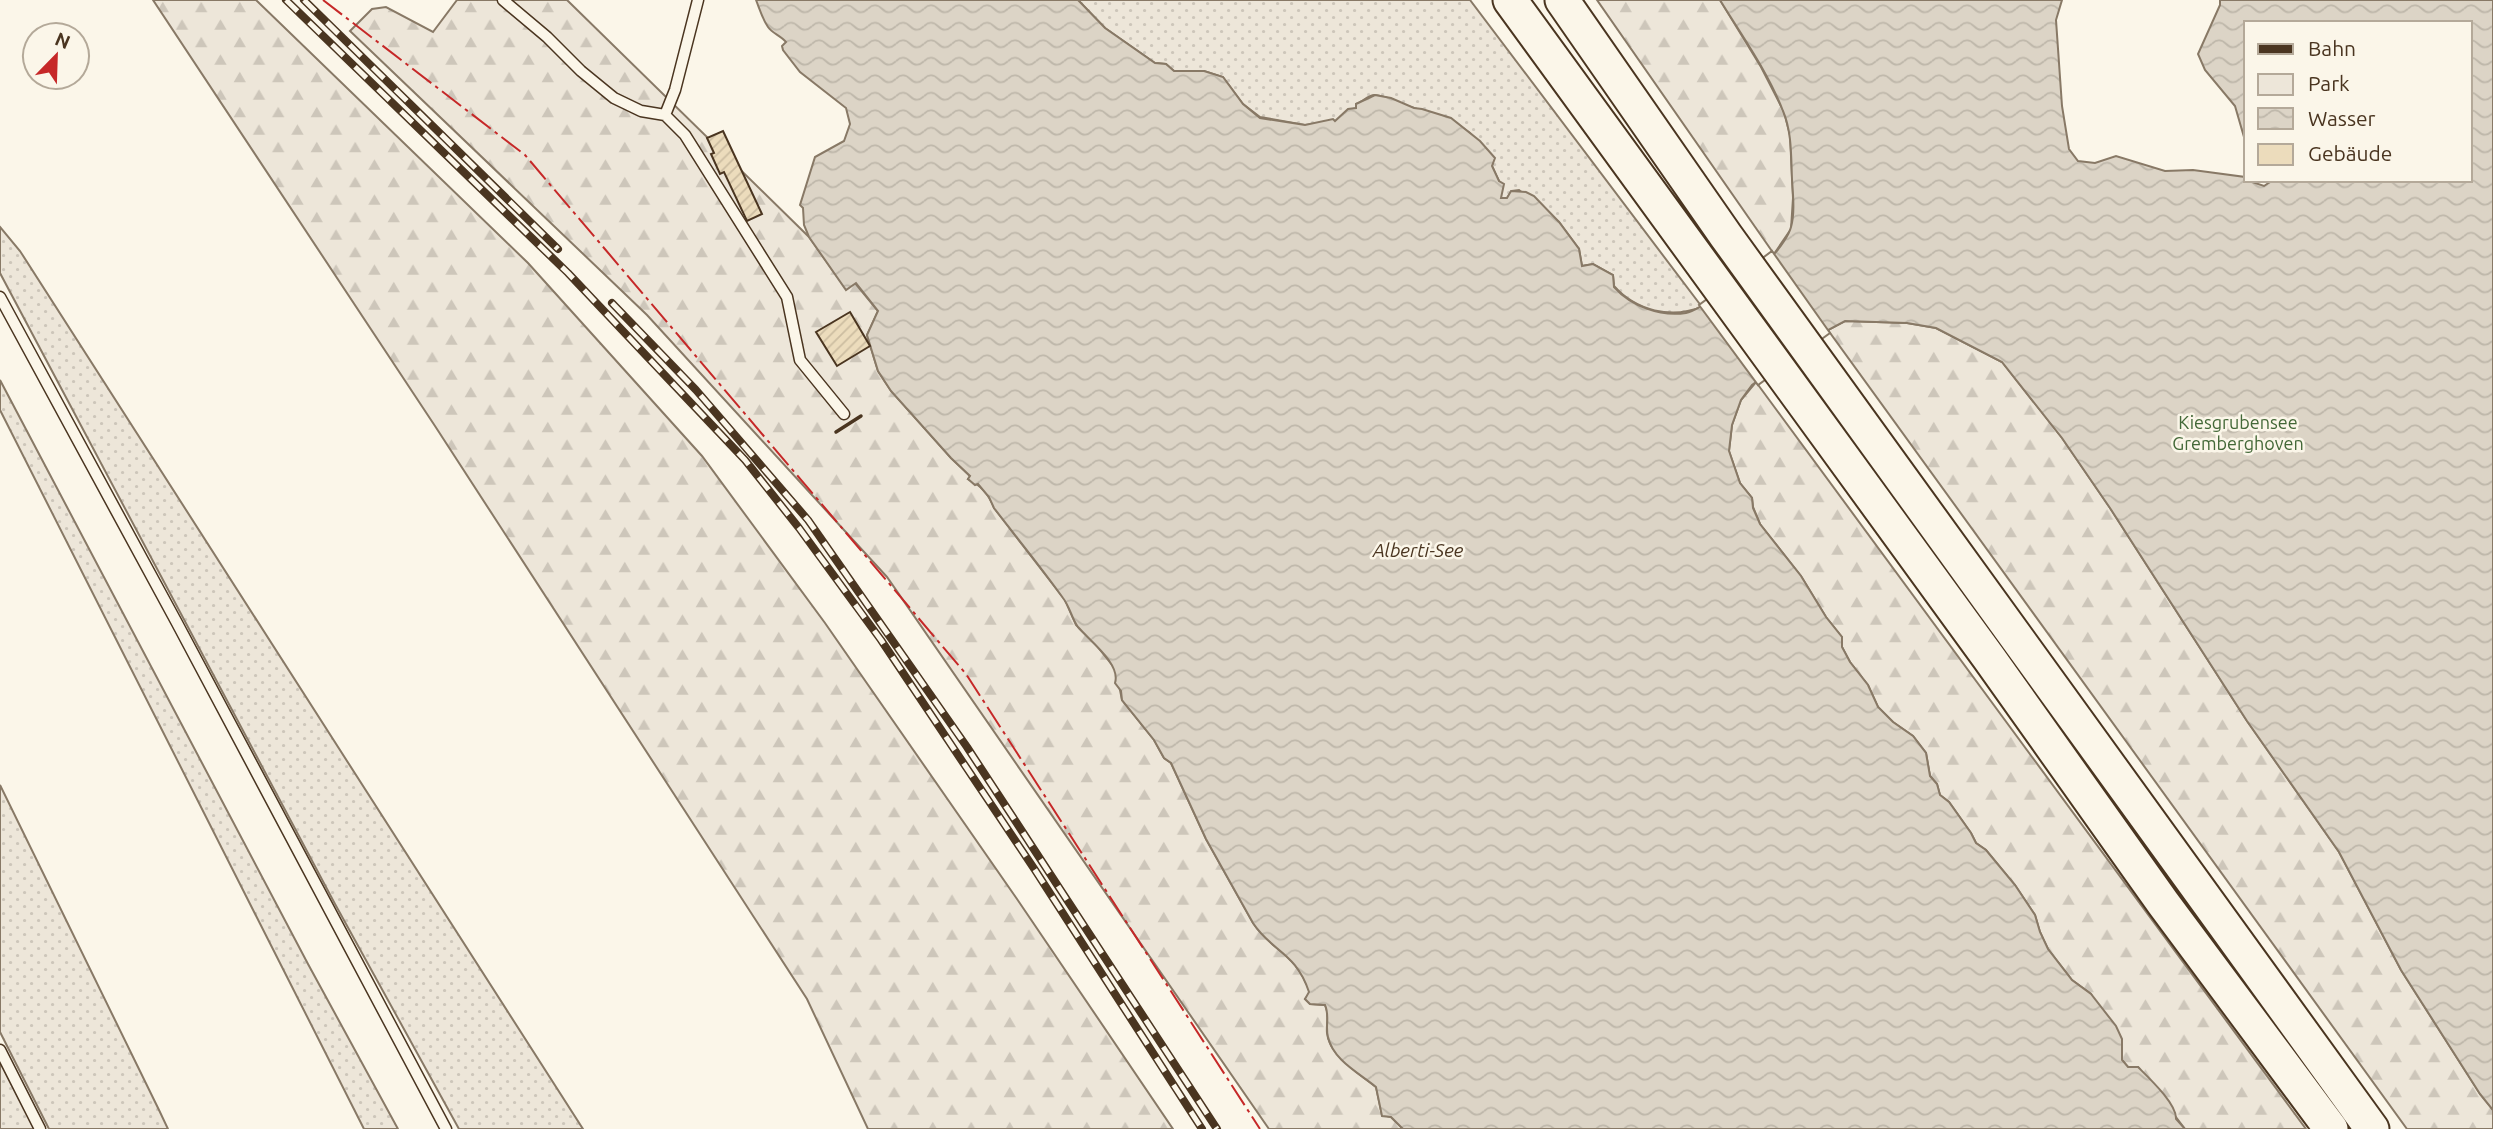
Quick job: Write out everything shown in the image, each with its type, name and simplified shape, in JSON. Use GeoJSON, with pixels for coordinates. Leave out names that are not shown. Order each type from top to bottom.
{"type":"FeatureCollection","features":[{"type":"Feature","properties":{"kind":"highway"},"geometry":{"type":"LineString","coordinates":[[1510,0],[1989,658],[2163,903],[2331,1129]]}},
{"type":"Feature","properties":{"kind":"highway"},"geometry":{"type":"LineString","coordinates":[[1562,0],[1726,236],[2372,1129]]}},
{"type":"Feature","properties":{"kind":"lane"},"geometry":{"type":"LineString","coordinates":[[503,0],[547,37],[580,71],[614,98],[641,111],[665,115],[685,135],[786,297],[800,360],[844,414]]}},
{"type":"Feature","properties":{"kind":"lane"},"geometry":{"type":"LineString","coordinates":[[665,115],[675,90],[698,0]]}},
{"type":"Feature","properties":{"kind":"lane"},"geometry":{"type":"LineString","coordinates":[[0,297],[446,1129]]}},
{"type":"Feature","properties":{"kind":"lane"},"geometry":{"type":"LineString","coordinates":[[0,1050],[40,1129]]}},
{"type":"Feature","properties":{"kind":"green space"},"geometry":{"type":"Polygon","coordinates":[[[153,0],[256,0],[528,263],[702,456],[825,623],[1173,1129],[868,1129],[807,999],[435,426],[153,0]]]}},
{"type":"Feature","properties":{"kind":"green space"},"geometry":{"type":"Polygon","coordinates":[[[457,0],[567,0],[809,237],[846,289],[855,283],[878,311],[867,335],[878,371],[891,391],[970,476],[968,479],[987,494],[994,508],[1065,600],[1076,625],[1116,670],[1122,700],[1154,740],[1164,758],[1171,763],[1206,839],[1253,923],[1298,969],[1310,993],[1305,999],[1310,1004],[1325,1005],[1328,1016],[1327,1033],[1333,1049],[1346,1064],[1376,1087],[1382,1115],[1391,1117],[1403,1129],[1269,1129],[887,577],[647,315],[350,31],[372,9],[386,7],[433,32],[457,0]]]}},
{"type":"Feature","properties":{"kind":"green space"},"geometry":{"type":"Polygon","coordinates":[[[1078,0],[1470,0],[1702,307],[1690,311],[1666,312],[1643,307],[1614,286],[1613,275],[1593,264],[1582,266],[1579,249],[1559,222],[1519,190],[1512,191],[1507,198],[1501,198],[1493,162],[1477,139],[1459,125],[1375,95],[1356,104],[1356,108],[1335,122],[1305,125],[1260,117],[1243,104],[1223,77],[1204,71],[1174,71],[1166,64],[1155,63],[1105,28],[1078,0]]]}},
{"type":"Feature","properties":{"kind":"green space"},"geometry":{"type":"Polygon","coordinates":[[[1597,0],[1720,0],[1761,67],[1784,112],[1790,135],[1793,198],[1791,229],[1774,254],[1597,0]]]}},
{"type":"Feature","properties":{"kind":"green space"},"geometry":{"type":"Polygon","coordinates":[[[0,227],[20,251],[583,1129],[459,1129],[335,904],[0,273],[0,227]]]}},
{"type":"Feature","properties":{"kind":"green space"},"geometry":{"type":"Polygon","coordinates":[[[1845,321],[1907,323],[1936,328],[2002,362],[2062,438],[2247,721],[2339,852],[2401,970],[2493,1110],[2493,1129],[2407,1129],[1828,330],[1845,321]]]}},
{"type":"Feature","properties":{"kind":"green space"},"geometry":{"type":"Polygon","coordinates":[[[0,380],[398,1129],[364,1129],[0,410],[0,380]]]}},
{"type":"Feature","properties":{"kind":"green space"},"geometry":{"type":"Polygon","coordinates":[[[1756,382],[2306,1129],[2185,1129],[2138,1067],[2128,1067],[2122,1060],[2091,994],[2072,980],[2048,949],[2035,915],[2015,885],[1986,850],[1976,843],[1949,802],[1940,795],[1937,784],[1930,776],[1926,753],[1913,736],[1878,707],[1868,685],[1842,647],[1842,637],[1826,617],[1801,576],[1760,524],[1752,498],[1740,483],[1729,451],[1732,425],[1741,400],[1756,382]]]}},
{"type":"Feature","properties":{"kind":"green space"},"geometry":{"type":"Polygon","coordinates":[[[0,785],[168,1129],[49,1129],[0,1032],[0,785]]]}},
{"type":"Feature","properties":{"kind":"green space"},"geometry":{"type":"Polygon","coordinates":[[[0,1059],[35,1129],[0,1129],[0,1059]]]}},
{"type":"Feature","properties":{"kind":"water","name":"Alberti-See"},"geometry":{"type":"Polygon","coordinates":[[[756,0],[1078,0],[1105,28],[1155,63],[1166,64],[1174,71],[1204,71],[1223,77],[1243,104],[1260,118],[1305,125],[1333,119],[1335,121],[1348,109],[1356,108],[1356,104],[1375,95],[1391,98],[1414,108],[1451,118],[1480,141],[1495,158],[1492,166],[1499,181],[1504,184],[1501,198],[1507,198],[1511,191],[1526,192],[1534,196],[1559,222],[1579,249],[1582,266],[1593,264],[1613,275],[1614,287],[1637,305],[1656,312],[1676,314],[1686,313],[1704,304],[1758,268],[1781,245],[1792,222],[1791,153],[1786,119],[1762,68],[1720,0],[2062,0],[2056,20],[2062,106],[2069,149],[2078,161],[2095,163],[2116,156],[2165,171],[2193,170],[2244,177],[2244,182],[2264,186],[2270,182],[2472,182],[2472,21],[2244,21],[2244,137],[2235,106],[2205,70],[2198,54],[2220,0],[2493,0],[2493,1110],[2401,970],[2339,852],[2247,721],[2062,438],[2002,362],[1936,328],[1907,323],[1845,321],[1828,330],[1752,385],[1741,400],[1732,425],[1729,451],[1740,483],[1752,498],[1760,524],[1801,576],[1826,617],[1842,637],[1842,647],[1868,685],[1878,707],[1913,736],[1926,753],[1930,776],[1937,784],[1940,795],[1949,802],[1976,843],[1986,850],[2015,885],[2035,915],[2048,949],[2072,980],[2091,994],[2116,1026],[2122,1039],[2122,1060],[2128,1067],[2138,1067],[2155,1084],[2185,1129],[1403,1129],[1391,1117],[1382,1116],[1376,1087],[1335,1053],[1327,1033],[1325,1005],[1310,1004],[1305,999],[1309,992],[1297,968],[1253,923],[1206,839],[1171,763],[1164,758],[1154,740],[1122,700],[1109,661],[1078,627],[1065,602],[994,508],[989,497],[978,484],[975,485],[968,479],[970,476],[891,391],[878,371],[867,335],[878,311],[856,283],[846,290],[809,237],[800,205],[815,157],[844,141],[850,124],[846,108],[800,72],[783,50],[782,46],[786,42],[772,31],[756,0]]]}},
{"type":"Feature","properties":{"kind":"pier"},"geometry":{"type":"Polygon","coordinates":[[[1772,251],[1830,333],[1758,385],[1699,305],[1772,251]]]}},
{"type":"Feature","properties":{"kind":"building"},"geometry":{"type":"Polygon","coordinates":[[[723,131],[762,214],[747,221],[724,172],[720,174],[711,154],[714,153],[707,138],[723,131]]]}},
{"type":"Feature","properties":{"kind":"building"},"geometry":{"type":"Polygon","coordinates":[[[850,312],[870,346],[837,366],[816,332],[850,312]]]}},
{"type":"Feature","properties":{"kind":"railway"},"geometry":{"type":"LineString","coordinates":[[286,0],[568,273],[745,460],[881,640],[1035,870],[1202,1129]]}},
{"type":"Feature","properties":{"kind":"railway"},"geometry":{"type":"LineString","coordinates":[[304,0],[558,249]]}},
{"type":"Feature","properties":{"kind":"railway"},"geometry":{"type":"LineString","coordinates":[[612,303],[696,390],[808,520],[967,747],[1217,1129]]}},
{"type":"Feature","properties":{"kind":"wall"},"geometry":{"type":"LineString","coordinates":[[836,432],[861,416]]}},
{"type":"Feature","properties":{"kind":"power"},"geometry":{"type":"LineString","coordinates":[[323,0],[525,155],[966,674],[1260,1129]]}},
{"type":"Feature","properties":{"kind":"park label","name":"Kiesgrubensee Gremberghoven"},"geometry":{"type":"Point","coordinates":[2238,433]}}]}
